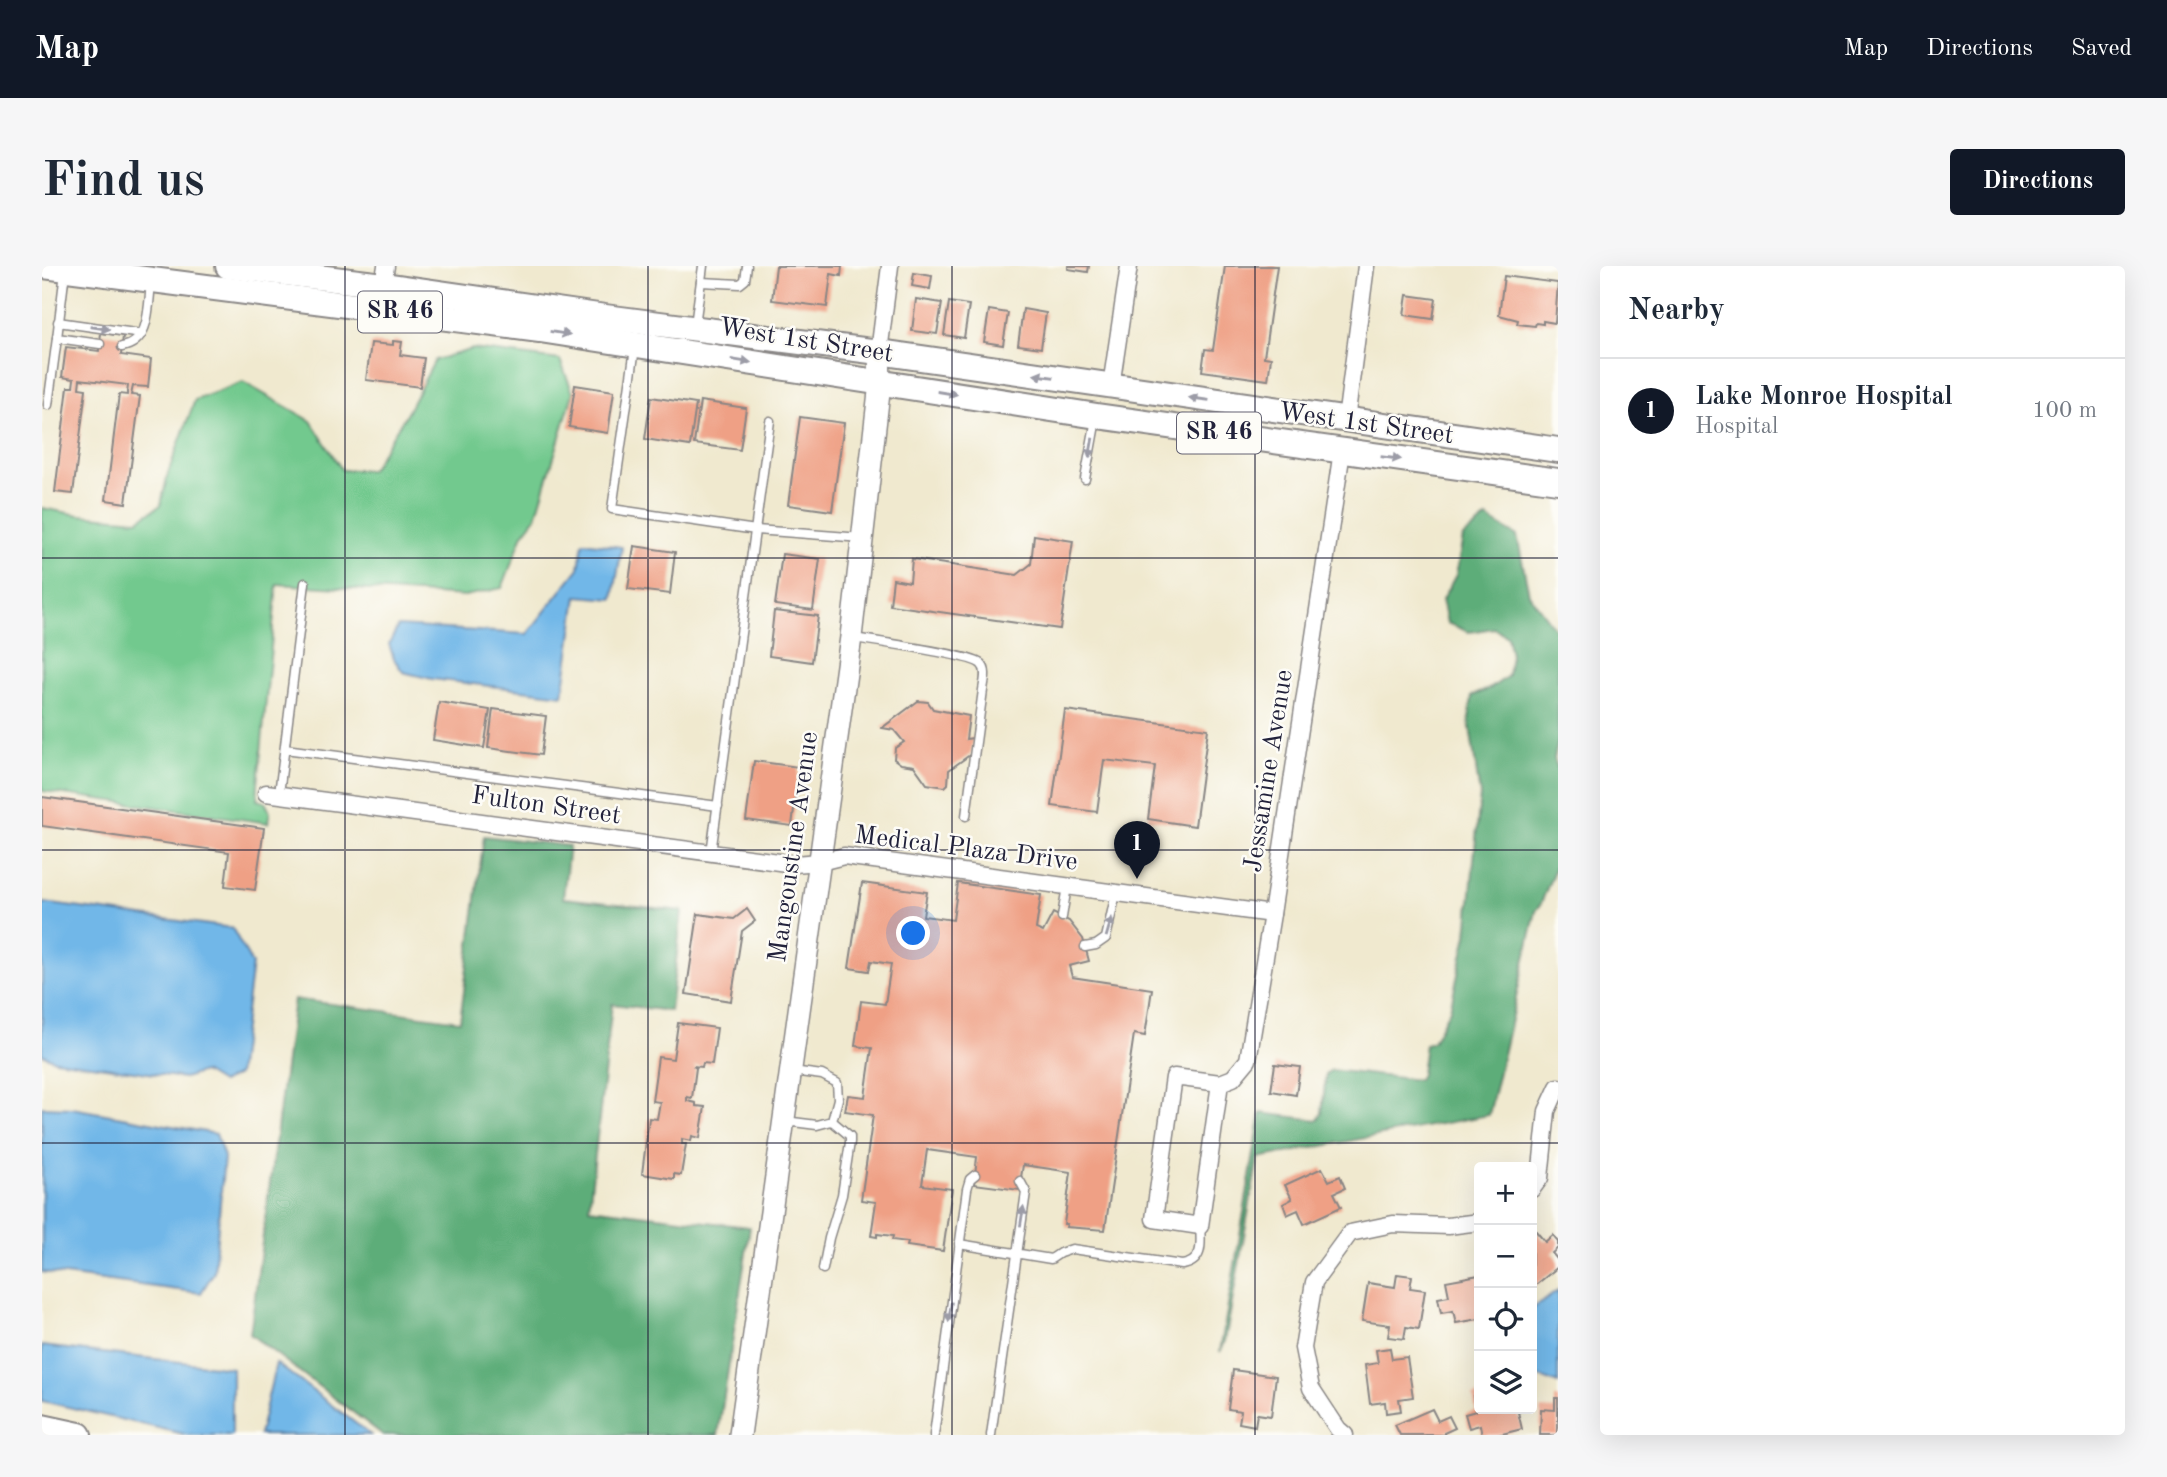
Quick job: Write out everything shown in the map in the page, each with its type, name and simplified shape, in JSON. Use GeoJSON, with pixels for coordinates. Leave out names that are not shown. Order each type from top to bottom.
{"type":"FeatureCollection","features":[{"type":"Feature","properties":{"kind":"main road","name":"West 1st Street"},"geometry":{"type":"LineString","coordinates":[[234,266],[385,275],[694,329],[879,352],[1558,450]]}},
{"type":"Feature","properties":{"kind":"main road","name":"West 1st Street"},"geometry":{"type":"LineString","coordinates":[[55,268],[540,330],[1097,416],[1558,481]]}},
{"type":"Feature","properties":{"kind":"main road"},"geometry":{"type":"LineString","coordinates":[[309,300],[326,292],[356,296],[385,275]]}},
{"type":"Feature","properties":{"kind":"main road"},"geometry":{"type":"LineString","coordinates":[[1264,440],[1295,432],[1324,433],[1334,430],[1346,420]]}},
{"type":"Feature","properties":{"kind":"main road"},"geometry":{"type":"LineString","coordinates":[[1342,451],[1374,436],[1431,443],[1461,437]]}},
{"type":"Feature","properties":{"kind":"main road"},"geometry":{"type":"LineString","coordinates":[[42,1427],[79,1435]]}},
{"type":"Feature","properties":{"kind":"street","name":"Mangoustine Avenue"},"geometry":{"type":"LineString","coordinates":[[740,1435],[851,637],[880,383],[879,352],[890,266]]}},
{"type":"Feature","properties":{"kind":"street"},"geometry":{"type":"LineString","coordinates":[[1111,386],[1129,266]]}},
{"type":"Feature","properties":{"kind":"street"},"geometry":{"type":"LineString","coordinates":[[1346,420],[1366,266]]}},
{"type":"Feature","properties":{"kind":"street","name":"Jessamine Avenue"},"geometry":{"type":"LineString","coordinates":[[1220,1083],[1233,1078],[1248,1060],[1342,451]]}},
{"type":"Feature","properties":{"kind":"street","name":"Fulton Street"},"geometry":{"type":"LineString","coordinates":[[273,794],[794,864],[820,862]]}},
{"type":"Feature","properties":{"kind":"street","name":"Medical Plaza Drive"},"geometry":{"type":"LineString","coordinates":[[820,862],[844,856],[1272,914]]}},
{"type":"Feature","properties":{"kind":"street"},"geometry":{"type":"LineString","coordinates":[[1174,1077],[1220,1083],[1200,1226],[1154,1219],[1174,1077]]}},
{"type":"Feature","properties":{"kind":"street"},"geometry":{"type":"LineString","coordinates":[[1537,1182],[1540,1178],[1547,1111],[1558,1087]]}},
{"type":"Feature","properties":{"kind":"street"},"geometry":{"type":"LineString","coordinates":[[1345,1435],[1338,1429],[1311,1388],[1303,1348],[1314,1282],[1350,1233],[1393,1224],[1448,1226],[1474,1223]]}},
{"type":"Feature","properties":{"kind":"lane"},"geometry":{"type":"LineString","coordinates":[[694,329],[703,266]]}},
{"type":"Feature","properties":{"kind":"lane"},"geometry":{"type":"LineString","coordinates":[[701,282],[740,284],[745,280],[747,266]]}},
{"type":"Feature","properties":{"kind":"lane"},"geometry":{"type":"LineString","coordinates":[[47,405],[58,322],[55,268]]}},
{"type":"Feature","properties":{"kind":"lane"},"geometry":{"type":"LineString","coordinates":[[122,347],[132,345],[142,334],[152,281]]}},
{"type":"Feature","properties":{"kind":"lane"},"geometry":{"type":"LineString","coordinates":[[58,322],[142,334]]}},
{"type":"Feature","properties":{"kind":"lane"},"geometry":{"type":"LineString","coordinates":[[57,338],[100,344]]}},
{"type":"Feature","properties":{"kind":"lane"},"geometry":{"type":"LineString","coordinates":[[636,345],[612,509],[755,530],[862,538]]}},
{"type":"Feature","properties":{"kind":"lane"},"geometry":{"type":"LineString","coordinates":[[1085,479],[1097,416]]}},
{"type":"Feature","properties":{"kind":"lane"},"geometry":{"type":"LineString","coordinates":[[711,853],[770,421]]}},
{"type":"Feature","properties":{"kind":"lane"},"geometry":{"type":"LineString","coordinates":[[273,794],[285,749],[305,583]]}},
{"type":"Feature","properties":{"kind":"lane"},"geometry":{"type":"LineString","coordinates":[[851,637],[958,656],[983,665],[984,690],[966,816]]}},
{"type":"Feature","properties":{"kind":"lane"},"geometry":{"type":"LineString","coordinates":[[285,749],[718,806]]}},
{"type":"Feature","properties":{"kind":"lane"},"geometry":{"type":"LineString","coordinates":[[1062,917],[1067,886]]}},
{"type":"Feature","properties":{"kind":"lane"},"geometry":{"type":"LineString","coordinates":[[1086,947],[1096,945],[1106,938],[1116,893]]}},
{"type":"Feature","properties":{"kind":"lane"},"geometry":{"type":"LineString","coordinates":[[792,1071],[822,1075],[837,1083],[838,1099],[832,1121]]}},
{"type":"Feature","properties":{"kind":"lane"},"geometry":{"type":"LineString","coordinates":[[785,1121],[817,1125],[832,1121]]}},
{"type":"Feature","properties":{"kind":"lane"},"geometry":{"type":"LineString","coordinates":[[823,1269],[842,1195],[850,1142],[850,1136],[832,1121]]}},
{"type":"Feature","properties":{"kind":"lane"},"geometry":{"type":"LineString","coordinates":[[934,1435],[968,1184],[975,1175]]}},
{"type":"Feature","properties":{"kind":"lane"},"geometry":{"type":"LineString","coordinates":[[991,1435],[1026,1192],[1020,1181]]}},
{"type":"Feature","properties":{"kind":"lane"},"geometry":{"type":"LineString","coordinates":[[959,1244],[1051,1259],[1072,1250],[1182,1265],[1190,1264],[1197,1258],[1200,1250],[1200,1226]]}},
{"type":"Feature","properties":{"kind":"green space"},"geometry":{"type":"Polygon","coordinates":[[[473,349],[560,360],[573,393],[536,517],[523,534],[502,588],[465,596],[277,584],[257,800],[265,802],[270,812],[268,823],[42,791],[42,508],[79,515],[138,520],[161,505],[168,473],[195,400],[243,382],[311,421],[342,470],[371,470],[407,413],[435,360],[473,349]]]}},
{"type":"Feature","properties":{"kind":"green space"},"geometry":{"type":"Polygon","coordinates":[[[1487,518],[1517,536],[1529,594],[1558,633],[1558,741],[1554,759],[1558,769],[1558,860],[1536,911],[1489,1115],[1258,1158],[1225,1341],[1220,1352],[1261,1113],[1318,1120],[1322,1113],[1326,1074],[1331,1070],[1418,1080],[1425,1044],[1433,1042],[1450,1009],[1467,935],[1480,795],[1469,720],[1472,696],[1491,688],[1508,676],[1511,655],[1507,636],[1494,628],[1469,632],[1447,623],[1442,600],[1456,575],[1463,537],[1487,518]]]}},
{"type":"Feature","properties":{"kind":"green space"},"geometry":{"type":"Polygon","coordinates":[[[484,836],[569,846],[563,898],[682,911],[670,1011],[612,1004],[589,1208],[750,1227],[718,1435],[383,1435],[250,1334],[294,999],[460,1021],[484,836]]]}},
{"type":"Feature","properties":{"kind":"water"},"geometry":{"type":"Polygon","coordinates":[[[583,542],[622,547],[613,599],[577,596],[563,695],[432,679],[403,672],[394,659],[389,644],[398,626],[527,634],[579,568],[583,542]]]}},
{"type":"Feature","properties":{"kind":"water"},"geometry":{"type":"Polygon","coordinates":[[[44,903],[232,928],[252,964],[238,1075],[221,1083],[203,1072],[184,1078],[55,1060],[42,1054],[44,903]]]}},
{"type":"Feature","properties":{"kind":"water"},"geometry":{"type":"Polygon","coordinates":[[[42,1107],[72,1108],[216,1134],[224,1157],[214,1272],[201,1293],[42,1272],[42,1107]]]}},
{"type":"Feature","properties":{"kind":"water"},"geometry":{"type":"Polygon","coordinates":[[[1558,1291],[1558,1384],[1537,1376],[1537,1306],[1558,1291]]]}},
{"type":"Feature","properties":{"kind":"water"},"geometry":{"type":"Polygon","coordinates":[[[42,1346],[232,1368],[232,1435],[188,1435],[42,1401],[42,1346]]]}},
{"type":"Feature","properties":{"kind":"water"},"geometry":{"type":"Polygon","coordinates":[[[276,1363],[371,1435],[259,1435],[276,1363]]]}},
{"type":"Feature","properties":{"kind":"building"},"geometry":{"type":"Polygon","coordinates":[[[776,266],[842,266],[841,276],[831,274],[827,307],[772,300],[776,266]]]}},
{"type":"Feature","properties":{"kind":"building"},"geometry":{"type":"Polygon","coordinates":[[[1068,266],[1089,266],[1088,272],[1068,269],[1068,266]]]}},
{"type":"Feature","properties":{"kind":"building"},"geometry":{"type":"Polygon","coordinates":[[[1225,266],[1277,266],[1264,357],[1271,358],[1268,380],[1202,371],[1205,349],[1213,350],[1225,266]]]}},
{"type":"Feature","properties":{"kind":"building"},"geometry":{"type":"Polygon","coordinates":[[[914,273],[932,276],[930,289],[912,286],[914,273]]]}},
{"type":"Feature","properties":{"kind":"building"},"geometry":{"type":"Polygon","coordinates":[[[1504,276],[1558,283],[1555,323],[1543,321],[1543,324],[1536,323],[1535,326],[1517,324],[1518,320],[1499,315],[1504,276]]]}},
{"type":"Feature","properties":{"kind":"building"},"geometry":{"type":"Polygon","coordinates":[[[1407,295],[1436,299],[1433,319],[1404,315],[1407,295]]]}},
{"type":"Feature","properties":{"kind":"building"},"geometry":{"type":"Polygon","coordinates":[[[916,299],[942,303],[937,334],[912,331],[916,299]]]}},
{"type":"Feature","properties":{"kind":"building"},"geometry":{"type":"Polygon","coordinates":[[[949,302],[969,305],[964,338],[944,335],[949,302]]]}},
{"type":"Feature","properties":{"kind":"building"},"geometry":{"type":"Polygon","coordinates":[[[1023,309],[1046,313],[1041,348],[1018,345],[1023,309]]]}},
{"type":"Feature","properties":{"kind":"building"},"geometry":{"type":"Polygon","coordinates":[[[989,310],[1008,313],[1003,345],[984,342],[989,310]]]}},
{"type":"Feature","properties":{"kind":"building"},"geometry":{"type":"Polygon","coordinates":[[[101,333],[123,336],[121,355],[151,359],[148,387],[133,386],[131,395],[140,396],[126,503],[106,500],[119,394],[127,395],[128,385],[80,379],[79,388],[86,389],[73,494],[55,492],[68,387],[73,387],[74,379],[62,377],[66,347],[99,351],[101,333]]]}},
{"type":"Feature","properties":{"kind":"building"},"geometry":{"type":"Polygon","coordinates":[[[393,341],[402,342],[400,355],[424,358],[420,387],[366,380],[371,343],[393,345],[393,341]]]}},
{"type":"Feature","properties":{"kind":"building"},"geometry":{"type":"Polygon","coordinates":[[[575,385],[614,391],[608,433],[569,427],[575,385]]]}},
{"type":"Feature","properties":{"kind":"building"},"geometry":{"type":"Polygon","coordinates":[[[651,397],[696,404],[690,446],[645,439],[651,397]]]}},
{"type":"Feature","properties":{"kind":"building"},"geometry":{"type":"Polygon","coordinates":[[[700,401],[746,408],[740,450],[694,444],[700,401]]]}},
{"type":"Feature","properties":{"kind":"building"},"geometry":{"type":"Polygon","coordinates":[[[800,417],[844,423],[832,511],[788,505],[800,417]]]}},
{"type":"Feature","properties":{"kind":"building"},"geometry":{"type":"Polygon","coordinates":[[[1034,535],[1073,541],[1060,629],[890,605],[893,579],[910,582],[912,559],[1017,575],[1031,564],[1034,535]]]}},
{"type":"Feature","properties":{"kind":"building"},"geometry":{"type":"Polygon","coordinates":[[[634,546],[675,552],[670,594],[628,589],[634,546]]]}},
{"type":"Feature","properties":{"kind":"building"},"geometry":{"type":"Polygon","coordinates":[[[782,554],[820,559],[813,610],[775,605],[782,554]]]}},
{"type":"Feature","properties":{"kind":"building"},"geometry":{"type":"Polygon","coordinates":[[[774,611],[818,616],[812,662],[769,656],[774,611]]]}},
{"type":"Feature","properties":{"kind":"building"},"geometry":{"type":"Polygon","coordinates":[[[918,701],[928,702],[933,709],[969,716],[966,739],[973,738],[971,754],[949,770],[948,784],[945,787],[927,784],[914,766],[901,764],[894,759],[895,748],[904,742],[894,730],[882,728],[918,701]]]}},
{"type":"Feature","properties":{"kind":"building"},"geometry":{"type":"Polygon","coordinates":[[[439,702],[490,710],[484,748],[433,740],[439,702]]]}},
{"type":"Feature","properties":{"kind":"building"},"geometry":{"type":"Polygon","coordinates":[[[493,709],[546,716],[541,755],[488,748],[493,709]]]}},
{"type":"Feature","properties":{"kind":"building"},"geometry":{"type":"Polygon","coordinates":[[[1065,710],[1208,729],[1195,826],[1148,819],[1155,766],[1104,760],[1097,812],[1052,806],[1065,710]]]}},
{"type":"Feature","properties":{"kind":"building"},"geometry":{"type":"Polygon","coordinates":[[[754,761],[799,767],[792,826],[746,820],[754,761]]]}},
{"type":"Feature","properties":{"kind":"building"},"geometry":{"type":"Polygon","coordinates":[[[42,797],[264,828],[255,890],[225,886],[229,852],[42,826],[42,797]]]}},
{"type":"Feature","properties":{"kind":"building"},"geometry":{"type":"Polygon","coordinates":[[[862,883],[927,892],[923,916],[953,920],[958,883],[1041,895],[1036,929],[1043,932],[1053,913],[1069,921],[1083,939],[1089,961],[1069,966],[1072,977],[1152,989],[1145,1036],[1134,1034],[1105,1230],[1066,1227],[1067,1224],[1064,1224],[1071,1172],[1023,1165],[1019,1190],[974,1184],[977,1157],[927,1150],[922,1185],[952,1189],[943,1251],[907,1246],[908,1242],[892,1240],[893,1236],[871,1236],[876,1202],[861,1200],[873,1115],[845,1111],[848,1095],[865,1097],[872,1048],[855,1046],[861,1001],[885,1004],[891,964],[871,961],[869,971],[849,968],[862,883]]]}},
{"type":"Feature","properties":{"kind":"building"},"geometry":{"type":"Polygon","coordinates":[[[747,909],[755,921],[742,931],[731,1001],[686,994],[698,914],[734,919],[747,909]]]}},
{"type":"Feature","properties":{"kind":"building"},"geometry":{"type":"Polygon","coordinates":[[[678,1023],[717,1028],[712,1064],[693,1066],[696,1068],[692,1098],[687,1097],[687,1101],[696,1103],[696,1106],[705,1107],[700,1138],[692,1136],[691,1141],[682,1139],[682,1144],[686,1144],[681,1175],[674,1174],[674,1179],[642,1174],[649,1118],[657,1119],[660,1102],[652,1101],[658,1057],[673,1059],[678,1023]]]}},
{"type":"Feature","properties":{"kind":"building"},"geometry":{"type":"Polygon","coordinates":[[[1275,1064],[1300,1067],[1296,1095],[1271,1091],[1275,1064]]]}},
{"type":"Feature","properties":{"kind":"building"},"geometry":{"type":"Polygon","coordinates":[[[1322,1168],[1329,1181],[1340,1176],[1345,1188],[1334,1193],[1341,1207],[1304,1224],[1298,1210],[1287,1215],[1283,1204],[1292,1199],[1285,1185],[1322,1168]]]}},
{"type":"Feature","properties":{"kind":"building"},"geometry":{"type":"Polygon","coordinates":[[[1537,1232],[1545,1242],[1553,1235],[1558,1241],[1558,1248],[1552,1253],[1558,1260],[1558,1267],[1537,1284],[1537,1232]]]}},
{"type":"Feature","properties":{"kind":"building"},"geometry":{"type":"Polygon","coordinates":[[[1397,1274],[1412,1276],[1410,1288],[1425,1290],[1419,1329],[1406,1327],[1404,1339],[1388,1337],[1390,1325],[1362,1321],[1368,1283],[1395,1287],[1397,1274]]]}},
{"type":"Feature","properties":{"kind":"building"},"geometry":{"type":"Polygon","coordinates":[[[1474,1276],[1474,1320],[1456,1323],[1453,1311],[1441,1313],[1438,1298],[1449,1296],[1446,1281],[1474,1276]]]}},
{"type":"Feature","properties":{"kind":"building"},"geometry":{"type":"Polygon","coordinates":[[[1390,1348],[1392,1359],[1407,1357],[1413,1397],[1399,1399],[1401,1411],[1386,1413],[1385,1402],[1370,1404],[1365,1365],[1378,1363],[1376,1350],[1390,1348]]]}},
{"type":"Feature","properties":{"kind":"building"},"geometry":{"type":"Polygon","coordinates":[[[1233,1370],[1276,1376],[1271,1416],[1257,1414],[1255,1426],[1239,1423],[1241,1411],[1228,1409],[1233,1370]]]}},
{"type":"Feature","properties":{"kind":"building"},"geometry":{"type":"Polygon","coordinates":[[[1555,1398],[1558,1398],[1558,1435],[1540,1435],[1541,1409],[1555,1410],[1555,1398]]]}},
{"type":"Feature","properties":{"kind":"building"},"geometry":{"type":"Polygon","coordinates":[[[1432,1409],[1438,1421],[1449,1416],[1455,1428],[1444,1435],[1400,1435],[1395,1425],[1432,1409]]]}},
{"type":"Feature","properties":{"kind":"building"},"geometry":{"type":"Polygon","coordinates":[[[1474,1412],[1474,1414],[1518,1414],[1522,1429],[1498,1435],[1482,1435],[1480,1425],[1469,1428],[1465,1414],[1474,1412]]]}},
{"type":"Feature","properties":{"kind":"place","name":"Lake Monroe Hospital"},"geometry":{"type":"Point","coordinates":[1137,879]}}]}
